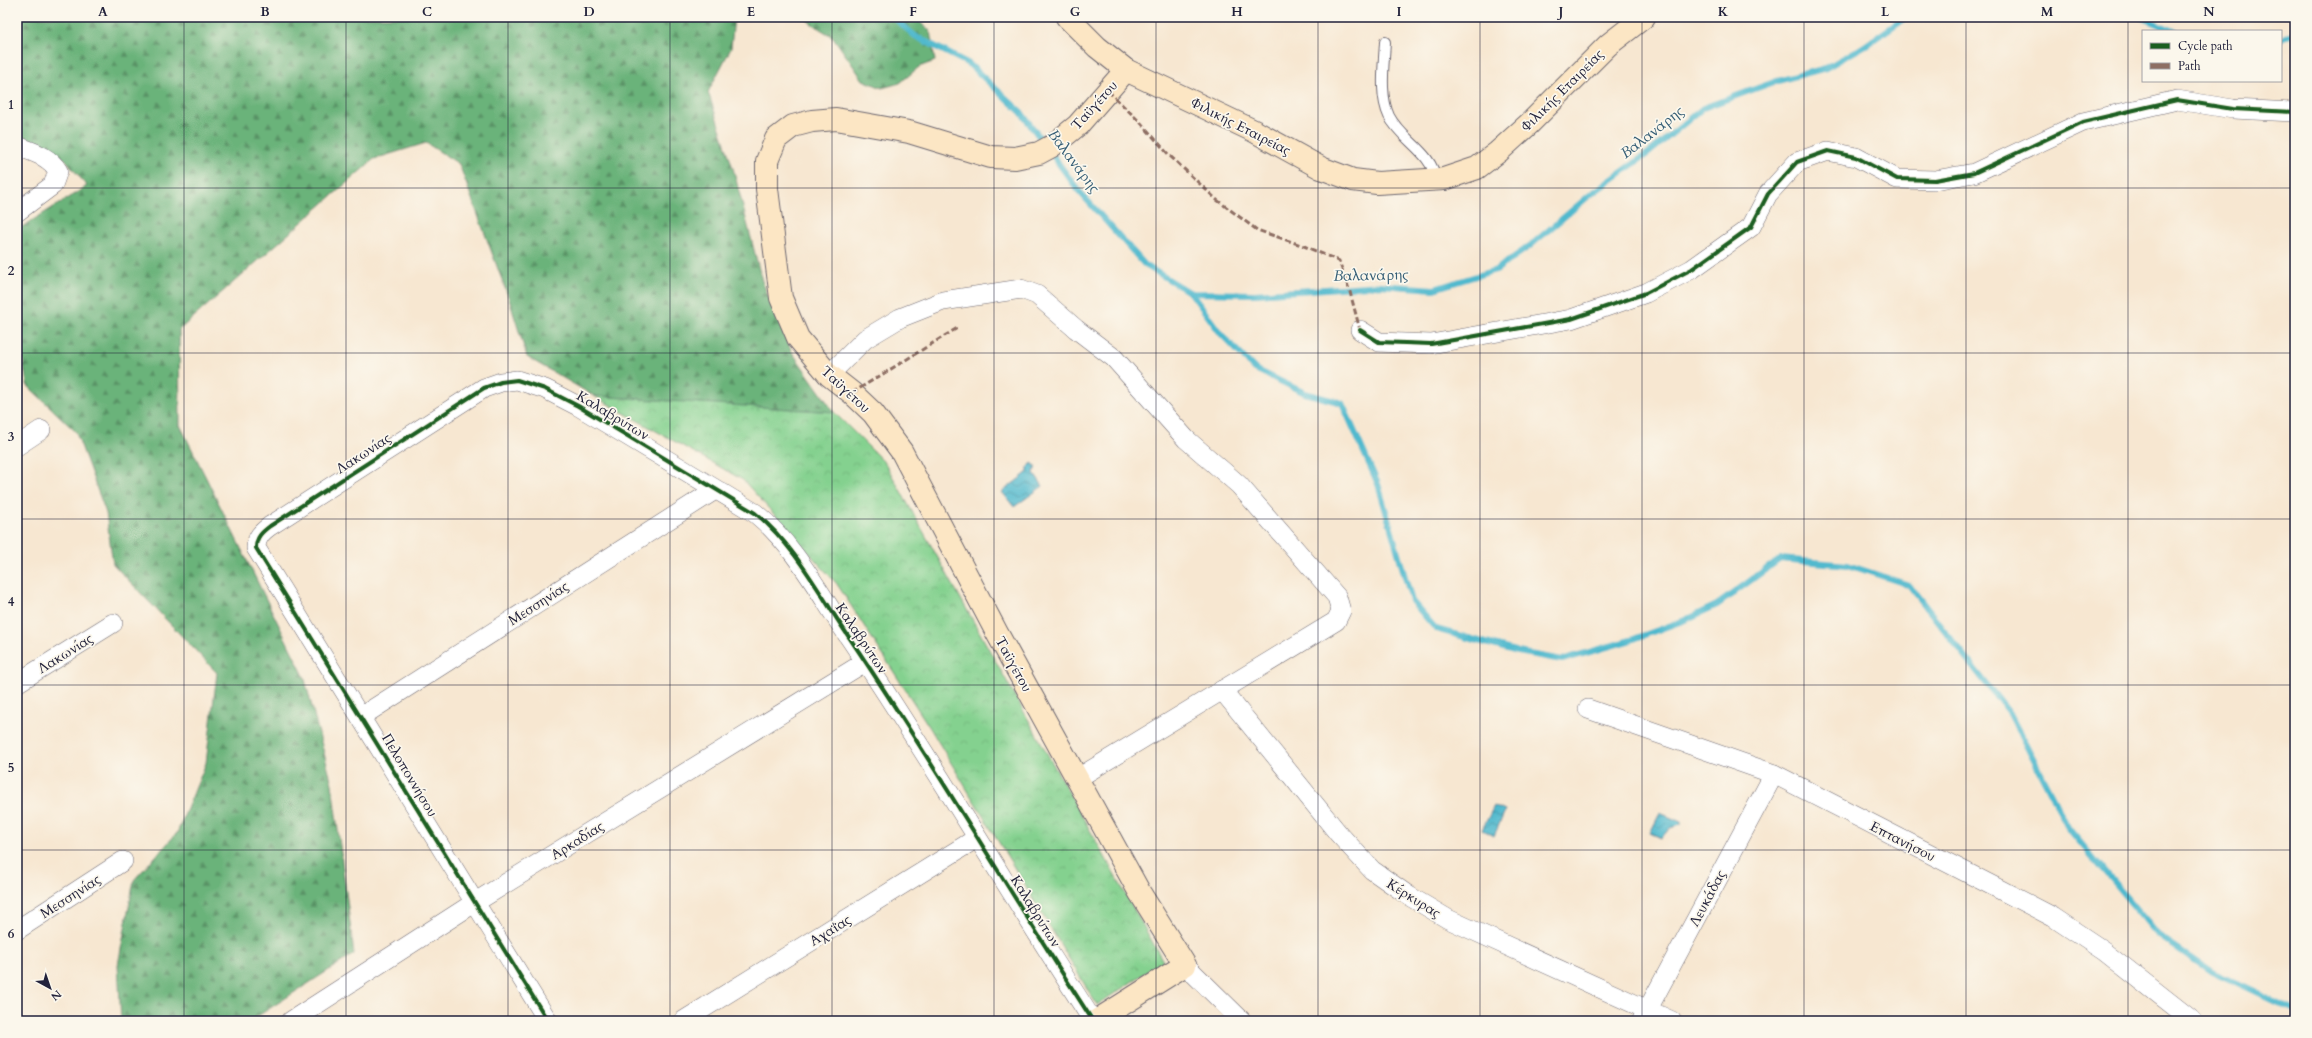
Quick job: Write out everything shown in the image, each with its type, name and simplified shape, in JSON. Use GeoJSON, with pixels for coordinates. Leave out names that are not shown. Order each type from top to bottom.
{"type":"FeatureCollection","features":[{"type":"Feature","properties":{"kind":"street","name":"Φιλικής Εταιρείας"},"geometry":{"type":"LineString","coordinates":[[1067,17],[1096,47],[1126,70],[1254,131],[1333,173],[1353,180],[1377,183],[1436,180],[1465,173],[1488,160],[1530,123],[1608,45],[1644,17]]}},
{"type":"Feature","properties":{"kind":"street","name":"Ταϋγέτου"},"geometry":{"type":"LineString","coordinates":[[1126,70],[1088,114],[1064,138],[1039,153],[1015,158],[991,158],[909,132],[836,119],[812,121],[793,126],[776,139],[767,161],[767,189],[781,298],[798,338],[829,375],[852,393],[873,413],[902,452],[997,633],[1140,893],[1185,965]]}},
{"type":"Feature","properties":{"kind":"street"},"geometry":{"type":"LineString","coordinates":[[1360,330],[1378,342],[1431,344],[1570,319],[1646,293],[1692,269],[1751,227],[1768,194],[1797,162],[1828,151],[1856,157],[1897,179],[1935,180],[1974,173],[2084,122],[2176,100],[2232,109],[2295,112]]}},
{"type":"Feature","properties":{"kind":"street"},"geometry":{"type":"LineString","coordinates":[[17,146],[46,158],[54,163],[58,171],[54,185],[17,212]]}},
{"type":"Feature","properties":{"kind":"street"},"geometry":{"type":"LineString","coordinates":[[829,375],[865,339],[900,318],[943,300],[1021,289],[1038,295],[1076,329],[1114,358],[1186,439],[1239,485],[1314,570],[1340,604],[1341,611],[1336,621],[1078,778]]}},
{"type":"Feature","properties":{"kind":"street","name":"Καλαβρύτων"},"geometry":{"type":"LineString","coordinates":[[484,388],[501,382],[517,380],[545,389],[578,406],[755,514],[773,528],[789,547],[865,662],[1095,1021]]}},
{"type":"Feature","properties":{"kind":"street","name":"Λακωνίας"},"geometry":{"type":"LineString","coordinates":[[256,541],[262,532],[270,526],[484,388]]}},
{"type":"Feature","properties":{"kind":"street"},"geometry":{"type":"LineString","coordinates":[[17,446],[41,430]]}},
{"type":"Feature","properties":{"kind":"street","name":"Μεσσηνίας"},"geometry":{"type":"LineString","coordinates":[[362,716],[715,490]]}},
{"type":"Feature","properties":{"kind":"street","name":"Πελοποννήσου"},"geometry":{"type":"LineString","coordinates":[[256,541],[258,554],[362,716],[474,903],[548,1021]]}},
{"type":"Feature","properties":{"kind":"street","name":"Λακωνίας"},"geometry":{"type":"LineString","coordinates":[[17,683],[113,623]]}},
{"type":"Feature","properties":{"kind":"street","name":"Αρκαδίας"},"geometry":{"type":"LineString","coordinates":[[291,1021],[474,903],[865,662]]}},
{"type":"Feature","properties":{"kind":"street","name":"Κέρκυρας"},"geometry":{"type":"LineString","coordinates":[[1222,690],[1338,833],[1372,870],[1426,907],[1448,919],[1644,1015],[1672,1021]]}},
{"type":"Feature","properties":{"kind":"street","name":"Επτανήσου"},"geometry":{"type":"LineString","coordinates":[[1588,709],[1774,774],[2053,917],[2104,951],[2193,1021]]}},
{"type":"Feature","properties":{"kind":"street","name":"Λευκάδας"},"geometry":{"type":"LineString","coordinates":[[1644,1015],[1774,774]]}},
{"type":"Feature","properties":{"kind":"street","name":"Αχαΐας"},"geometry":{"type":"LineString","coordinates":[[683,1021],[977,838]]}},
{"type":"Feature","properties":{"kind":"street","name":"Μεσσηνίας"},"geometry":{"type":"LineString","coordinates":[[17,930],[123,861]]}},
{"type":"Feature","properties":{"kind":"street"},"geometry":{"type":"LineString","coordinates":[[1095,1021],[1185,965],[1242,1021]]}},
{"type":"Feature","properties":{"kind":"lane"},"geometry":{"type":"LineString","coordinates":[[1385,42],[1385,90],[1387,112],[1396,128],[1430,164],[1436,180]]}},
{"type":"Feature","properties":{"kind":"green space"},"geometry":{"type":"Polygon","coordinates":[[[17,17],[734,17],[731,48],[708,92],[733,168],[762,281],[792,352],[834,412],[594,396],[527,357],[508,296],[459,164],[426,143],[374,159],[179,330],[180,425],[304,676],[332,784],[354,954],[250,1021],[121,1021],[118,965],[134,880],[177,833],[206,763],[217,673],[113,564],[106,513],[76,432],[27,385],[17,321],[17,230],[87,186],[65,159],[17,133],[17,17]]]}},
{"type":"Feature","properties":{"kind":"green space"},"geometry":{"type":"Polygon","coordinates":[[[804,17],[914,17],[930,31],[935,61],[919,67],[900,83],[882,88],[863,80],[833,37],[812,24],[804,17]]]}},
{"type":"Feature","properties":{"kind":"green space"},"geometry":{"type":"Polygon","coordinates":[[[594,396],[834,412],[885,463],[1163,961],[1097,1005],[930,728],[837,584],[743,480],[594,396]]]}},
{"type":"Feature","properties":{"kind":"water"},"geometry":{"type":"Polygon","coordinates":[[[1032,463],[1036,466],[1034,473],[1043,486],[1014,507],[1002,492],[1028,472],[1028,467],[1032,463]]]}},
{"type":"Feature","properties":{"kind":"water"},"geometry":{"type":"Polygon","coordinates":[[[1494,806],[1505,811],[1494,836],[1482,830],[1494,806]]]}},
{"type":"Feature","properties":{"kind":"water"},"geometry":{"type":"Polygon","coordinates":[[[1660,813],[1681,822],[1681,825],[1670,828],[1661,838],[1650,833],[1660,813]]]}},
{"type":"Feature","properties":{"kind":"waterway","name":"Βαλανάρης"},"geometry":{"type":"LineString","coordinates":[[893,17],[915,36],[969,64],[1021,112],[1078,190],[1145,265],[1191,293],[1255,294],[1381,285],[1434,289],[1496,270],[1531,245],[1590,195],[1650,152],[1703,108],[1774,82],[1826,68],[1866,45],[1906,17]]}},
{"type":"Feature","properties":{"kind":"waterway","name":"Βαλανάρης"},"geometry":{"type":"LineString","coordinates":[[2140,17],[2172,30]]}},
{"type":"Feature","properties":{"kind":"waterway","name":"Βαλανάρης"},"geometry":{"type":"LineString","coordinates":[[2282,39],[2295,32]]}},
{"type":"Feature","properties":{"kind":"waterway"},"geometry":{"type":"LineString","coordinates":[[1191,293],[1221,334],[1255,369],[1305,393],[1342,403],[1378,484],[1412,601],[1436,629],[1518,652],[1562,660],[1631,640],[1685,620],[1717,605],[1780,559],[1848,565],[1909,585],[2010,714],[2069,829],[2158,935],[2212,972],[2295,1011]]}},
{"type":"Feature","properties":{"kind":"marked path"},"geometry":{"type":"LineString","coordinates":[[1108,91],[1141,123],[1169,155],[1217,200],[1257,230],[1304,246],[1339,261],[1350,292],[1360,330]]}},
{"type":"Feature","properties":{"kind":"marked path"},"geometry":{"type":"LineString","coordinates":[[852,393],[959,327]]}},
{"type":"Feature","properties":{"kind":"cycle path"},"geometry":{"type":"LineString","coordinates":[[1360,330],[1379,342],[1431,344],[1571,319],[1646,293],[1692,269],[1751,227],[1768,194],[1797,162],[1828,151],[1856,157],[1897,179],[1935,180],[1974,173],[2083,122],[2177,100],[2233,109],[2295,112]]}},
{"type":"Feature","properties":{"kind":"cycle path"},"geometry":{"type":"LineString","coordinates":[[548,1021],[256,548],[257,541],[264,530],[484,388],[501,382],[517,380],[545,389],[578,406],[755,513],[770,526],[807,573],[882,687],[1093,1021]]}}]}
